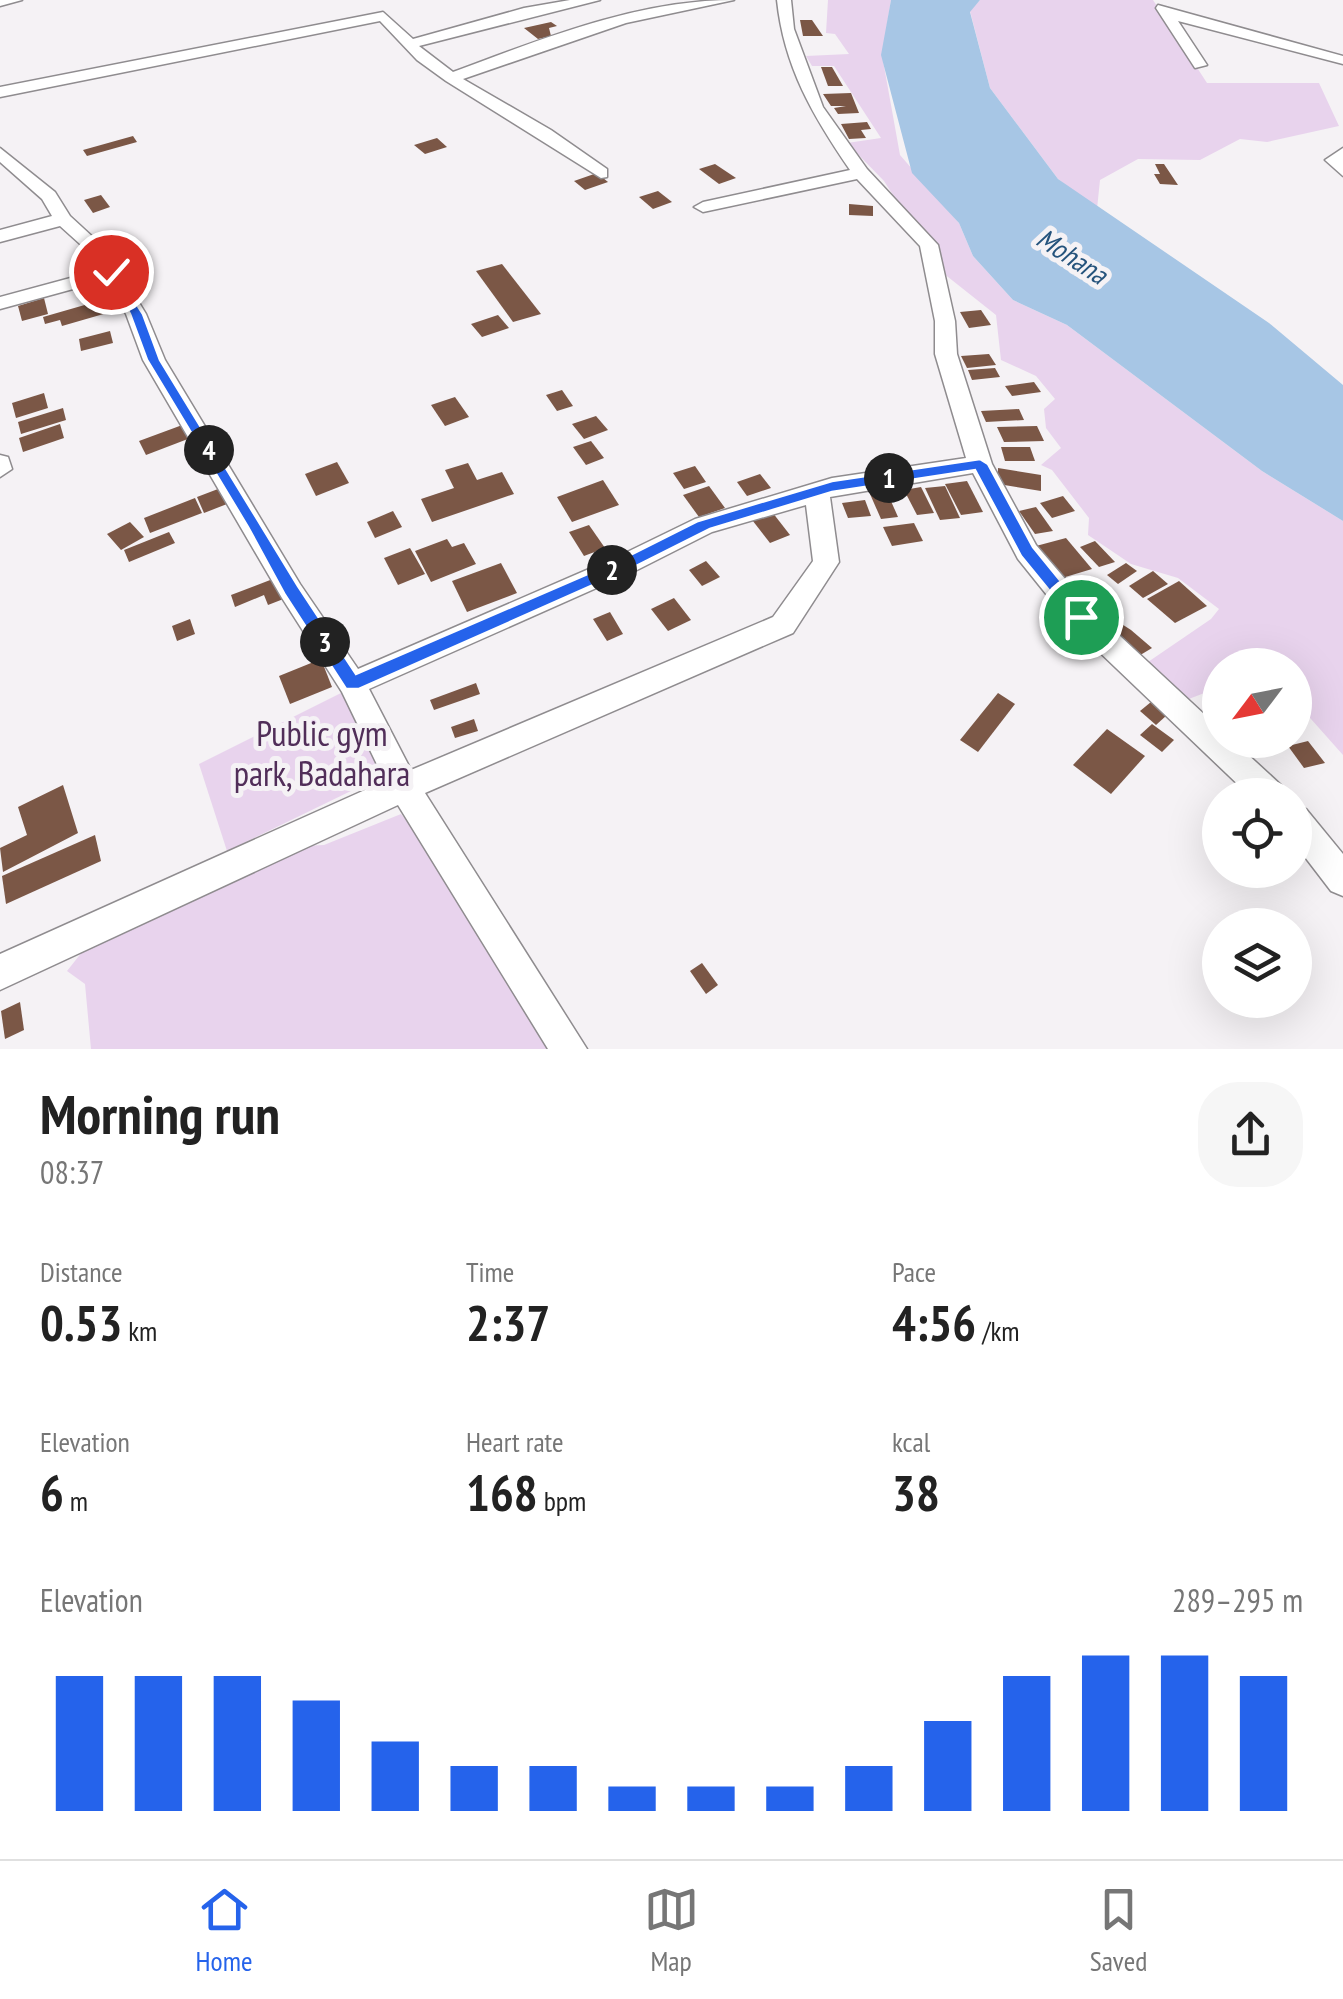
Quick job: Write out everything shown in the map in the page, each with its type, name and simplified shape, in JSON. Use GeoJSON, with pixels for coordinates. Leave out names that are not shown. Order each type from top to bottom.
{"type":"FeatureCollection","features":[{"type":"Feature","properties":{"kind":"street"},"geometry":{"type":"LineString","coordinates":[[0,2],[15,0]]}},
{"type":"Feature","properties":{"kind":"street"},"geometry":{"type":"LineString","coordinates":[[410,44],[524,12],[593,0]]}},
{"type":"Feature","properties":{"kind":"street"},"geometry":{"type":"LineString","coordinates":[[451,78],[600,26],[696,3],[727,0]]}},
{"type":"Feature","properties":{"kind":"street"},"geometry":{"type":"LineString","coordinates":[[784,0],[787,29],[815,108],[862,174],[929,245],[945,322],[946,354],[980,464],[1027,552],[1081,617],[1252,778]]}},
{"type":"Feature","properties":{"kind":"street"},"geometry":{"type":"LineString","coordinates":[[1158,0],[1200,64]]}},
{"type":"Feature","properties":{"kind":"street"},"geometry":{"type":"LineString","coordinates":[[0,92],[383,16],[400,9]]}},
{"type":"Feature","properties":{"kind":"street"},"geometry":{"type":"LineString","coordinates":[[1168,14],[1343,60]]}},
{"type":"Feature","properties":{"kind":"street"},"geometry":{"type":"LineString","coordinates":[[383,16],[451,78],[545,133],[601,173]]}},
{"type":"Feature","properties":{"kind":"street"},"geometry":{"type":"LineString","coordinates":[[1343,153],[1334,160],[1343,171]]}},
{"type":"Feature","properties":{"kind":"street"},"geometry":{"type":"LineString","coordinates":[[3,161],[49,196],[63,219],[98,250],[136,314],[154,360],[352,684],[404,786],[569,1049]]}},
{"type":"Feature","properties":{"kind":"street"},"geometry":{"type":"LineString","coordinates":[[703,206],[862,174]]}},
{"type":"Feature","properties":{"kind":"street"},"geometry":{"type":"LineString","coordinates":[[0,236],[63,219]]}},
{"type":"Feature","properties":{"kind":"street"},"geometry":{"type":"LineString","coordinates":[[0,303],[111,272]]}},
{"type":"Feature","properties":{"kind":"street"},"geometry":{"type":"LineString","coordinates":[[352,684],[628,563],[704,525],[832,487],[980,464]]}},
{"type":"Feature","properties":{"kind":"street"},"geometry":{"type":"LineString","coordinates":[[0,972],[404,786],[783,625],[826,562],[817,493]]}},
{"type":"Feature","properties":{"kind":"street"},"geometry":{"type":"LineString","coordinates":[[1312,840],[1343,880]]}},
{"type":"Feature","properties":{"kind":"green space"},"geometry":{"type":"Polygon","coordinates":[[[828,0],[891,0],[882,55],[900,155],[959,223],[973,256],[1013,300],[1067,325],[1262,471],[1343,521],[1343,755],[1312,720],[1312,648],[1202,648],[1202,694],[1181,702],[1148,662],[1211,619],[1219,609],[1178,578],[1131,564],[1088,535],[1089,518],[1052,470],[1041,465],[1061,448],[1046,428],[1044,409],[1055,399],[1036,376],[1001,360],[996,315],[943,273],[884,181],[847,143],[881,138],[834,66],[812,66],[806,56],[849,54],[835,34],[826,33],[828,0]]]}},
{"type":"Feature","properties":{"kind":"green space"},"geometry":{"type":"Polygon","coordinates":[[[980,0],[1153,0],[1207,83],[1319,83],[1339,126],[1267,142],[1240,139],[1200,160],[1138,159],[1100,180],[1097,209],[1058,179],[990,88],[970,11],[980,0]]]}},
{"type":"Feature","properties":{"kind":"green space","name":"Public gym park, Badahara"},"geometry":{"type":"Polygon","coordinates":[[[343,692],[386,774],[227,851],[199,764],[343,692]]]}},
{"type":"Feature","properties":{"kind":"green space"},"geometry":{"type":"Polygon","coordinates":[[[401,814],[449,870],[558,1049],[91,1049],[85,984],[67,971],[90,942],[283,847],[324,845],[401,814]]]}},
{"type":"Feature","properties":{"kind":"water","name":"Mohana"},"geometry":{"type":"Polygon","coordinates":[[[891,0],[980,0],[970,12],[990,88],[1058,179],[1269,323],[1343,385],[1343,521],[1262,471],[1067,325],[1013,300],[973,256],[959,223],[912,173],[881,55],[891,0]]]}},
{"type":"Feature","properties":{"kind":"building"},"geometry":{"type":"Polygon","coordinates":[[[800,20],[812,20],[823,36],[803,36],[800,20]]]}},
{"type":"Feature","properties":{"kind":"building"},"geometry":{"type":"Polygon","coordinates":[[[551,22],[557,26],[549,28],[551,36],[538,39],[524,28],[551,22]]]}},
{"type":"Feature","properties":{"kind":"building"},"geometry":{"type":"Polygon","coordinates":[[[821,67],[832,67],[843,86],[828,86],[821,67]]]}},
{"type":"Feature","properties":{"kind":"building"},"geometry":{"type":"Polygon","coordinates":[[[851,93],[859,113],[838,114],[834,108],[846,106],[831,106],[823,94],[851,93]]]}},
{"type":"Feature","properties":{"kind":"building"},"geometry":{"type":"Polygon","coordinates":[[[867,122],[871,129],[861,130],[866,138],[849,139],[841,124],[867,122]]]}},
{"type":"Feature","properties":{"kind":"building"},"geometry":{"type":"Polygon","coordinates":[[[133,136],[137,142],[87,156],[83,150],[133,136]]]}},
{"type":"Feature","properties":{"kind":"building"},"geometry":{"type":"Polygon","coordinates":[[[437,138],[447,147],[425,154],[414,145],[437,138]]]}},
{"type":"Feature","properties":{"kind":"building"},"geometry":{"type":"Polygon","coordinates":[[[715,164],[736,178],[719,184],[699,169],[715,164]]]}},
{"type":"Feature","properties":{"kind":"building"},"geometry":{"type":"Polygon","coordinates":[[[1155,164],[1164,164],[1178,185],[1160,184],[1154,174],[1160,174],[1155,164]]]}},
{"type":"Feature","properties":{"kind":"building"},"geometry":{"type":"Polygon","coordinates":[[[597,173],[608,182],[585,190],[574,181],[597,173]]]}},
{"type":"Feature","properties":{"kind":"building"},"geometry":{"type":"Polygon","coordinates":[[[658,191],[672,202],[653,209],[639,197],[658,191]]]}},
{"type":"Feature","properties":{"kind":"building"},"geometry":{"type":"Polygon","coordinates":[[[101,195],[110,207],[93,213],[84,200],[101,195]]]}},
{"type":"Feature","properties":{"kind":"building"},"geometry":{"type":"Polygon","coordinates":[[[849,204],[873,206],[873,216],[849,215],[849,204]]]}},
{"type":"Feature","properties":{"kind":"building"},"geometry":{"type":"Polygon","coordinates":[[[502,264],[541,314],[513,322],[476,271],[502,264]]]}},
{"type":"Feature","properties":{"kind":"building"},"geometry":{"type":"Polygon","coordinates":[[[44,298],[48,314],[22,321],[18,306],[44,298]]]}},
{"type":"Feature","properties":{"kind":"building"},"geometry":{"type":"Polygon","coordinates":[[[102,300],[107,313],[62,326],[60,320],[45,324],[43,317],[102,300]]]}},
{"type":"Feature","properties":{"kind":"building"},"geometry":{"type":"Polygon","coordinates":[[[981,310],[991,325],[969,328],[960,312],[981,310]]]}},
{"type":"Feature","properties":{"kind":"building"},"geometry":{"type":"Polygon","coordinates":[[[498,315],[509,328],[482,337],[471,324],[498,315]]]}},
{"type":"Feature","properties":{"kind":"building"},"geometry":{"type":"Polygon","coordinates":[[[110,331],[113,343],[81,351],[79,339],[110,331]]]}},
{"type":"Feature","properties":{"kind":"building"},"geometry":{"type":"Polygon","coordinates":[[[989,354],[996,365],[967,368],[961,356],[989,354]]]}},
{"type":"Feature","properties":{"kind":"building"},"geometry":{"type":"Polygon","coordinates":[[[995,368],[1000,377],[972,380],[968,370],[995,368]]]}},
{"type":"Feature","properties":{"kind":"building"},"geometry":{"type":"Polygon","coordinates":[[[1034,382],[1041,392],[1012,396],[1005,386],[1034,382]]]}},
{"type":"Feature","properties":{"kind":"building"},"geometry":{"type":"Polygon","coordinates":[[[562,390],[573,406],[557,411],[546,395],[562,390]]]}},
{"type":"Feature","properties":{"kind":"building"},"geometry":{"type":"Polygon","coordinates":[[[44,393],[48,408],[16,418],[12,403],[44,393]]]}},
{"type":"Feature","properties":{"kind":"building"},"geometry":{"type":"Polygon","coordinates":[[[455,397],[469,417],[445,426],[431,405],[455,397]]]}},
{"type":"Feature","properties":{"kind":"building"},"geometry":{"type":"Polygon","coordinates":[[[63,408],[66,420],[21,434],[18,422],[63,408]]]}},
{"type":"Feature","properties":{"kind":"building"},"geometry":{"type":"Polygon","coordinates":[[[1019,409],[1024,420],[986,422],[981,411],[1019,409]]]}},
{"type":"Feature","properties":{"kind":"building"},"geometry":{"type":"Polygon","coordinates":[[[596,416],[608,430],[584,439],[572,424],[596,416]]]}},
{"type":"Feature","properties":{"kind":"building"},"geometry":{"type":"Polygon","coordinates":[[[60,424],[64,438],[23,452],[19,438],[60,424]]]}},
{"type":"Feature","properties":{"kind":"building"},"geometry":{"type":"Polygon","coordinates":[[[185,424],[193,437],[146,455],[139,441],[185,424]]]}},
{"type":"Feature","properties":{"kind":"building"},"geometry":{"type":"Polygon","coordinates":[[[1037,426],[1044,441],[1004,442],[997,427],[1037,426]]]}},
{"type":"Feature","properties":{"kind":"building"},"geometry":{"type":"Polygon","coordinates":[[[591,441],[604,458],[586,465],[573,447],[591,441]]]}},
{"type":"Feature","properties":{"kind":"building"},"geometry":{"type":"Polygon","coordinates":[[[1001,447],[1030,447],[1035,461],[1005,461],[1001,447]]]}},
{"type":"Feature","properties":{"kind":"building"},"geometry":{"type":"Polygon","coordinates":[[[337,462],[349,483],[316,496],[305,474],[337,462]]]}},
{"type":"Feature","properties":{"kind":"building"},"geometry":{"type":"Polygon","coordinates":[[[468,463],[477,480],[502,472],[514,494],[432,522],[421,499],[454,488],[445,470],[468,463]]]}},
{"type":"Feature","properties":{"kind":"building"},"geometry":{"type":"Polygon","coordinates":[[[695,466],[706,482],[684,489],[673,473],[695,466]]]}},
{"type":"Feature","properties":{"kind":"building"},"geometry":{"type":"Polygon","coordinates":[[[998,468],[1041,475],[1041,491],[998,484],[998,468]]]}},
{"type":"Feature","properties":{"kind":"building"},"geometry":{"type":"Polygon","coordinates":[[[760,474],[771,488],[747,496],[737,482],[760,474]]]}},
{"type":"Feature","properties":{"kind":"building"},"geometry":{"type":"Polygon","coordinates":[[[603,480],[619,505],[572,522],[557,497],[603,480]]]}},
{"type":"Feature","properties":{"kind":"building"},"geometry":{"type":"Polygon","coordinates":[[[967,481],[983,512],[961,515],[945,484],[967,481]]]}},
{"type":"Feature","properties":{"kind":"building"},"geometry":{"type":"Polygon","coordinates":[[[709,486],[725,508],[699,517],[683,495],[709,486]]]}},
{"type":"Feature","properties":{"kind":"building"},"geometry":{"type":"Polygon","coordinates":[[[945,486],[960,518],[940,520],[925,488],[945,486]]]}},
{"type":"Feature","properties":{"kind":"building"},"geometry":{"type":"Polygon","coordinates":[[[921,487],[934,513],[917,515],[904,490],[921,487]]]}},
{"type":"Feature","properties":{"kind":"building"},"geometry":{"type":"Polygon","coordinates":[[[218,489],[227,504],[204,513],[197,497],[218,489]]]}},
{"type":"Feature","properties":{"kind":"building"},"geometry":{"type":"Polygon","coordinates":[[[887,492],[898,517],[881,519],[870,494],[887,492]]]}},
{"type":"Feature","properties":{"kind":"building"},"geometry":{"type":"Polygon","coordinates":[[[1063,496],[1075,511],[1052,518],[1040,503],[1063,496]]]}},
{"type":"Feature","properties":{"kind":"building"},"geometry":{"type":"Polygon","coordinates":[[[195,498],[202,513],[150,533],[144,518],[195,498]]]}},
{"type":"Feature","properties":{"kind":"building"},"geometry":{"type":"Polygon","coordinates":[[[865,500],[871,516],[848,518],[842,503],[865,500]]]}},
{"type":"Feature","properties":{"kind":"building"},"geometry":{"type":"Polygon","coordinates":[[[1036,507],[1053,531],[1035,534],[1019,511],[1036,507]]]}},
{"type":"Feature","properties":{"kind":"building"},"geometry":{"type":"Polygon","coordinates":[[[769,508],[790,535],[770,543],[749,516],[769,508]]]}},
{"type":"Feature","properties":{"kind":"building"},"geometry":{"type":"Polygon","coordinates":[[[393,511],[402,527],[375,538],[367,522],[393,511]]]}},
{"type":"Feature","properties":{"kind":"building"},"geometry":{"type":"Polygon","coordinates":[[[130,522],[144,537],[121,550],[107,534],[130,522]]]}},
{"type":"Feature","properties":{"kind":"building"},"geometry":{"type":"Polygon","coordinates":[[[914,523],[923,541],[892,546],[883,527],[914,523]]]}},
{"type":"Feature","properties":{"kind":"building"},"geometry":{"type":"Polygon","coordinates":[[[589,525],[605,548],[584,556],[569,532],[589,525]]]}},
{"type":"Feature","properties":{"kind":"building"},"geometry":{"type":"Polygon","coordinates":[[[169,532],[175,543],[129,562],[124,550],[169,532]]]}},
{"type":"Feature","properties":{"kind":"building"},"geometry":{"type":"Polygon","coordinates":[[[1066,538],[1092,569],[1062,578],[1036,546],[1066,538]]]}},
{"type":"Feature","properties":{"kind":"building"},"geometry":{"type":"Polygon","coordinates":[[[447,539],[452,547],[464,543],[476,564],[431,582],[415,551],[447,539]]]}},
{"type":"Feature","properties":{"kind":"building"},"geometry":{"type":"Polygon","coordinates":[[[1095,541],[1115,562],[1099,567],[1080,547],[1095,541]]]}},
{"type":"Feature","properties":{"kind":"building"},"geometry":{"type":"Polygon","coordinates":[[[410,548],[425,574],[398,585],[384,558],[410,548]]]}},
{"type":"Feature","properties":{"kind":"building"},"geometry":{"type":"Polygon","coordinates":[[[706,561],[720,577],[702,586],[689,570],[706,561]]]}},
{"type":"Feature","properties":{"kind":"building"},"geometry":{"type":"Polygon","coordinates":[[[501,563],[517,593],[467,612],[452,581],[501,563]]]}},
{"type":"Feature","properties":{"kind":"building"},"geometry":{"type":"Polygon","coordinates":[[[1126,563],[1137,571],[1118,584],[1107,575],[1126,563]]]}},
{"type":"Feature","properties":{"kind":"building"},"geometry":{"type":"Polygon","coordinates":[[[1153,571],[1168,584],[1143,598],[1129,586],[1153,571]]]}},
{"type":"Feature","properties":{"kind":"building"},"geometry":{"type":"Polygon","coordinates":[[[1090,576],[1110,588],[1102,597],[1081,585],[1090,576]]]}},
{"type":"Feature","properties":{"kind":"building"},"geometry":{"type":"Polygon","coordinates":[[[278,577],[286,598],[268,605],[264,595],[235,607],[231,595],[278,577]]]}},
{"type":"Feature","properties":{"kind":"building"},"geometry":{"type":"Polygon","coordinates":[[[1179,581],[1207,606],[1175,623],[1147,599],[1179,581]]]}},
{"type":"Feature","properties":{"kind":"building"},"geometry":{"type":"Polygon","coordinates":[[[674,598],[691,620],[668,631],[651,609],[674,598]]]}},
{"type":"Feature","properties":{"kind":"building"},"geometry":{"type":"Polygon","coordinates":[[[610,612],[623,634],[607,641],[593,619],[610,612]]]}},
{"type":"Feature","properties":{"kind":"building"},"geometry":{"type":"Polygon","coordinates":[[[190,619],[195,634],[177,641],[172,626],[190,619]]]}},
{"type":"Feature","properties":{"kind":"building"},"geometry":{"type":"Polygon","coordinates":[[[1117,621],[1152,648],[1137,657],[1103,630],[1117,621]]]}},
{"type":"Feature","properties":{"kind":"building"},"geometry":{"type":"Polygon","coordinates":[[[321,659],[332,687],[290,704],[279,676],[321,659]]]}},
{"type":"Feature","properties":{"kind":"building"},"geometry":{"type":"Polygon","coordinates":[[[476,683],[480,694],[434,710],[430,700],[476,683]]]}},
{"type":"Feature","properties":{"kind":"building"},"geometry":{"type":"Polygon","coordinates":[[[998,693],[1015,704],[978,752],[960,740],[998,693]]]}},
{"type":"Feature","properties":{"kind":"building"},"geometry":{"type":"Polygon","coordinates":[[[1151,702],[1167,715],[1156,725],[1140,711],[1151,702]]]}},
{"type":"Feature","properties":{"kind":"building"},"geometry":{"type":"Polygon","coordinates":[[[474,719],[478,731],[455,738],[451,727],[474,719]]]}},
{"type":"Feature","properties":{"kind":"building"},"geometry":{"type":"Polygon","coordinates":[[[1152,724],[1174,740],[1162,752],[1140,735],[1152,724]]]}},
{"type":"Feature","properties":{"kind":"building"},"geometry":{"type":"Polygon","coordinates":[[[1107,729],[1145,756],[1111,794],[1073,765],[1107,729]]]}},
{"type":"Feature","properties":{"kind":"building"},"geometry":{"type":"Polygon","coordinates":[[[1312,746],[1325,763],[1304,768],[1297,758],[1312,758],[1312,746]]]}},
{"type":"Feature","properties":{"kind":"building"},"geometry":{"type":"Polygon","coordinates":[[[63,785],[78,833],[3,872],[0,848],[27,835],[18,807],[63,785]]]}},
{"type":"Feature","properties":{"kind":"building"},"geometry":{"type":"Polygon","coordinates":[[[95,835],[101,861],[6,904],[2,876],[95,835]]]}},
{"type":"Feature","properties":{"kind":"building"},"geometry":{"type":"Polygon","coordinates":[[[702,963],[718,985],[706,994],[690,971],[702,963]]]}},
{"type":"Feature","properties":{"kind":"building"},"geometry":{"type":"Polygon","coordinates":[[[20,1002],[24,1030],[5,1039],[1,1011],[20,1002]]]}},
{"type":"Feature","properties":{"kind":"route"},"geometry":{"type":"LineString","coordinates":[[111,272],[136,314],[154,360],[352,684],[390,664],[628,563],[704,525],[832,487],[980,464],[1027,552],[1081,617]]}}]}
